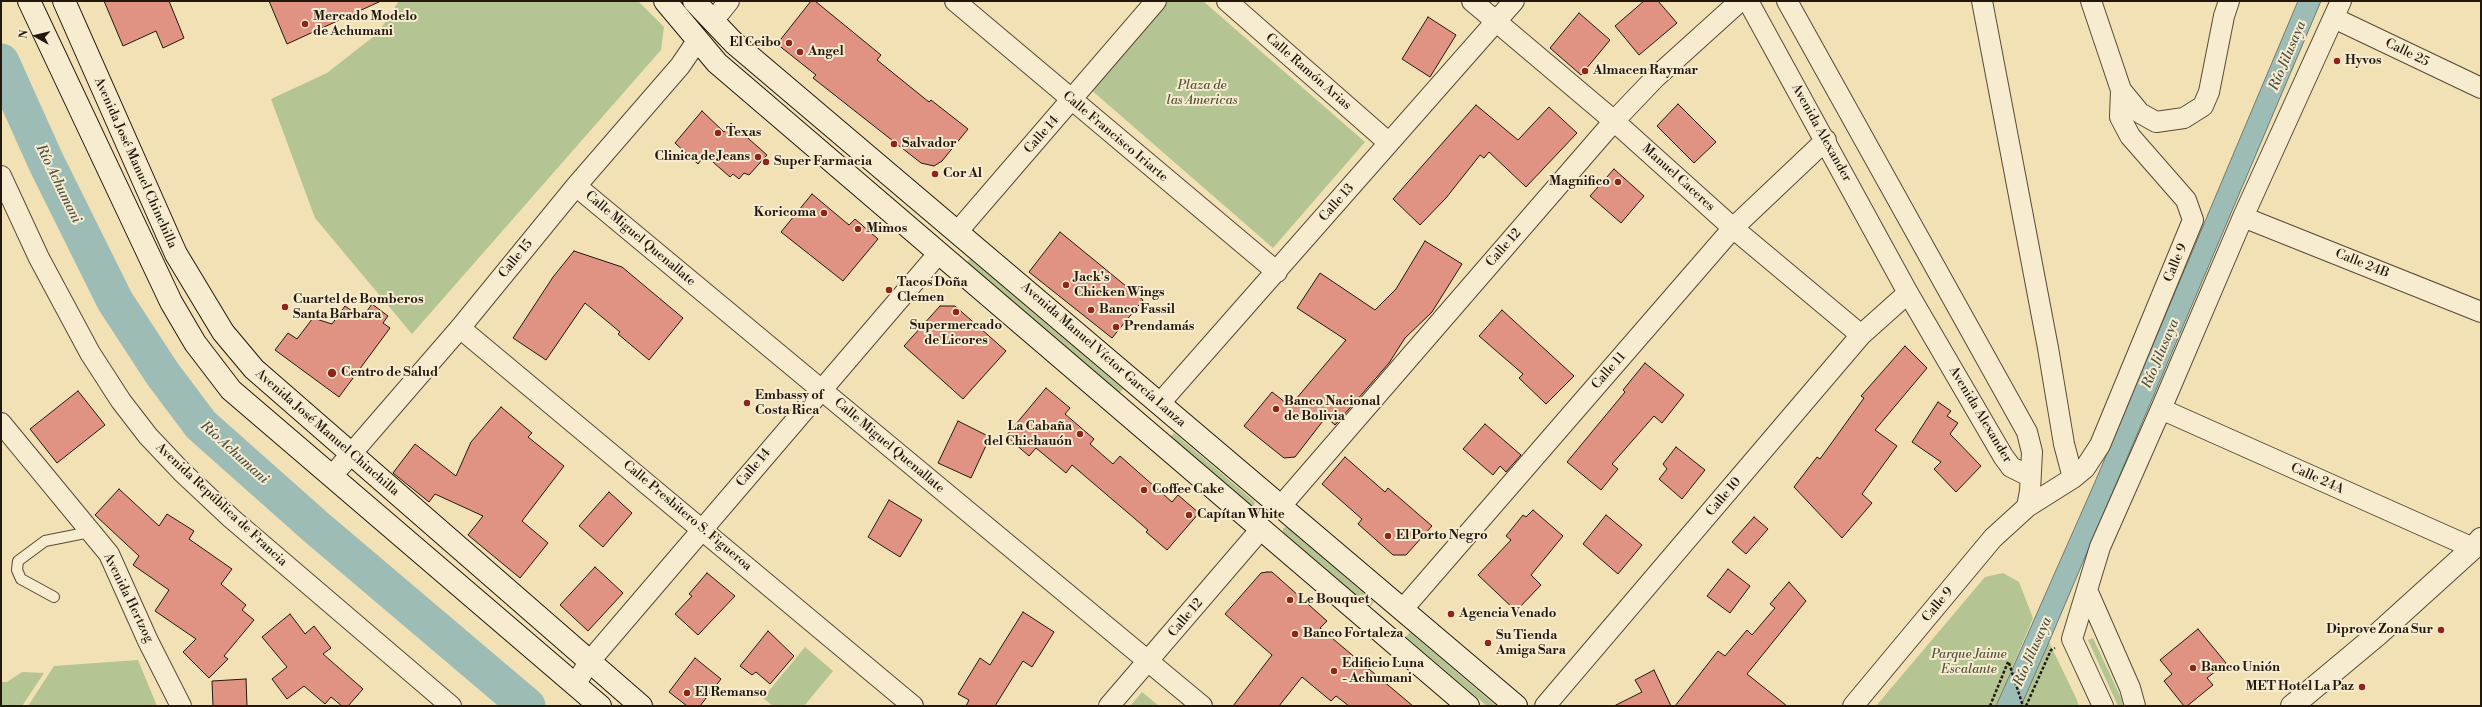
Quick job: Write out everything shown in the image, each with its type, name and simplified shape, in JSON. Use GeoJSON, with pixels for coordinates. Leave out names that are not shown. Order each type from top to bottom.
{"type":"FeatureCollection","features":[{"type":"Feature","properties":{"kind":"main road","name":"Avenida José Manuel Chinchilla"},"geometry":{"type":"LineString","coordinates":[[29,1],[151,262],[195,343],[231,390],[600,706]]}},
{"type":"Feature","properties":{"kind":"main road","name":"Avenida José Manuel Chinchilla"},"geometry":{"type":"LineString","coordinates":[[64,1],[176,254],[201,298],[223,332],[254,369],[641,706]]}},
{"type":"Feature","properties":{"kind":"main road"},"geometry":{"type":"LineString","coordinates":[[665,1],[717,63],[938,254],[1468,706]]}},
{"type":"Feature","properties":{"kind":"main road","name":"Avenida Manuel Víctor García Lanza"},"geometry":{"type":"LineString","coordinates":[[694,1],[734,43],[958,231],[1280,507],[1516,706]]}},
{"type":"Feature","properties":{"kind":"main road"},"geometry":{"type":"LineString","coordinates":[[698,41],[713,21]]}},
{"type":"Feature","properties":{"kind":"main road"},"geometry":{"type":"LineString","coordinates":[[938,254],[958,231]]}},
{"type":"Feature","properties":{"kind":"main road"},"geometry":{"type":"LineString","coordinates":[[1140,426],[1160,403]]}},
{"type":"Feature","properties":{"kind":"main road"},"geometry":{"type":"LineString","coordinates":[[1261,529],[1280,507]]}},
{"type":"Feature","properties":{"kind":"main road"},"geometry":{"type":"LineString","coordinates":[[2292,706],[2377,635],[2477,543]]}},
{"type":"Feature","properties":{"kind":"main road"},"geometry":{"type":"LineString","coordinates":[[1383,633],[1402,610]]}},
{"type":"Feature","properties":{"kind":"street"},"geometry":{"type":"LineString","coordinates":[[713,21],[729,1]]}},
{"type":"Feature","properties":{"kind":"street","name":"Calle Francisco Iriarte"},"geometry":{"type":"LineString","coordinates":[[955,1],[1277,272]]}},
{"type":"Feature","properties":{"kind":"street","name":"Calle 14"},"geometry":{"type":"LineString","coordinates":[[958,231],[1072,101],[1156,1]]}},
{"type":"Feature","properties":{"kind":"street","name":"Calle Ramón Arias"},"geometry":{"type":"LineString","coordinates":[[1227,1],[1389,143]]}},
{"type":"Feature","properties":{"kind":"street","name":"Manuel Caceres"},"geometry":{"type":"LineString","coordinates":[[1472,1],[1614,121],[1733,228],[1860,335]]}},
{"type":"Feature","properties":{"kind":"street","name":"Calle 13"},"geometry":{"type":"LineString","coordinates":[[1160,403],[1277,272],[1514,1]]}},
{"type":"Feature","properties":{"kind":"street","name":"Calle 12"},"geometry":{"type":"LineString","coordinates":[[1280,507],[1614,121],[1656,78],[1740,1]]}},
{"type":"Feature","properties":{"kind":"street","name":"Avenida Alexander"},"geometry":{"type":"LineString","coordinates":[[1748,1],[1826,140],[1908,293],[2011,467],[2029,476],[2032,452],[2027,432],[1788,1]]}},
{"type":"Feature","properties":{"kind":"street"},"geometry":{"type":"LineString","coordinates":[[1982,1],[2048,348],[2064,444],[2073,478]]}},
{"type":"Feature","properties":{"kind":"street","name":"Calle 9"},"geometry":{"type":"LineString","coordinates":[[1853,706],[1993,538],[2026,507],[2073,478],[2085,468],[2100,445],[2194,220],[2186,200],[2130,136],[2120,117],[2121,90],[2091,1]]}},
{"type":"Feature","properties":{"kind":"street"},"geometry":{"type":"LineString","coordinates":[[2121,90],[2140,113],[2156,122],[2184,118],[2203,106],[2209,92],[2224,16],[2229,1]]}},
{"type":"Feature","properties":{"kind":"street"},"geometry":{"type":"LineString","coordinates":[[2103,706],[2072,639],[2087,590],[2108,528],[2161,409],[2243,217],[2338,10]]}},
{"type":"Feature","properties":{"kind":"street","name":"Calle 25"},"geometry":{"type":"LineString","coordinates":[[2338,10],[2481,88]]}},
{"type":"Feature","properties":{"kind":"street","name":"Calle 15"},"geometry":{"type":"LineString","coordinates":[[332,476],[460,328],[576,186],[680,66],[698,41]]}},
{"type":"Feature","properties":{"kind":"street","name":"Calle 11"},"geometry":{"type":"LineString","coordinates":[[1402,610],[1733,228],[1826,140]]}},
{"type":"Feature","properties":{"kind":"street","name":"Avenida República de Francia"},"geometry":{"type":"LineString","coordinates":[[1,176],[39,258],[79,333],[121,401],[148,436],[182,472],[231,518],[451,706]]}},
{"type":"Feature","properties":{"kind":"street","name":"Calle Miguel Quenallate"},"geometry":{"type":"LineString","coordinates":[[576,186],[1202,706]]}},
{"type":"Feature","properties":{"kind":"street","name":"Calle 24B"},"geometry":{"type":"LineString","coordinates":[[2243,217],[2481,312]]}},
{"type":"Feature","properties":{"kind":"street","name":"Calle 14"},"geometry":{"type":"LineString","coordinates":[[575,685],[589,662],[938,254]]}},
{"type":"Feature","properties":{"kind":"street","name":"Calle 10"},"geometry":{"type":"LineString","coordinates":[[1545,706],[1860,335],[1908,293]]}},
{"type":"Feature","properties":{"kind":"street","name":"Calle Presbitero S. Figueroa"},"geometry":{"type":"LineString","coordinates":[[460,328],[703,529],[913,706]]}},
{"type":"Feature","properties":{"kind":"street","name":"Calle 24A"},"geometry":{"type":"LineString","coordinates":[[2161,409],[2477,543]]}},
{"type":"Feature","properties":{"kind":"street","name":"Avenida Hertzog"},"geometry":{"type":"LineString","coordinates":[[1,423],[109,554],[181,706]]}},
{"type":"Feature","properties":{"kind":"street"},"geometry":{"type":"LineString","coordinates":[[2026,507],[2030,491],[2029,476]]}},
{"type":"Feature","properties":{"kind":"street","name":"Calle 12"},"geometry":{"type":"LineString","coordinates":[[1109,706],[1261,529]]}},
{"type":"Feature","properties":{"kind":"street"},"geometry":{"type":"LineString","coordinates":[[2087,590],[2130,688],[2135,706]]}},
{"type":"Feature","properties":{"kind":"lane"},"geometry":{"type":"LineString","coordinates":[[54,597],[21,579],[17,570],[18,561],[45,541],[90,532]]}},
{"type":"Feature","properties":{"kind":"path"},"geometry":{"type":"LineString","coordinates":[[2025,706],[2051,650],[2072,639]]}},
{"type":"Feature","properties":{"kind":"path"},"geometry":{"type":"LineString","coordinates":[[1990,706],[2008,662],[2025,706]]}},
{"type":"Feature","properties":{"kind":"green space"},"geometry":{"type":"Polygon","coordinates":[[[399,1],[638,1],[664,27],[661,50],[412,334],[315,218],[271,99],[327,73],[378,33],[399,1]]]}},
{"type":"Feature","properties":{"kind":"green space","name":"Plaza de las Americas"},"geometry":{"type":"Polygon","coordinates":[[[1163,1],[1203,1],[1365,142],[1273,248],[1089,88],[1163,1]]]}},
{"type":"Feature","properties":{"kind":"green space"},"geometry":{"type":"Polygon","coordinates":[[[970,259],[1123,389],[1119,393],[966,263],[970,259]]]}},
{"type":"Feature","properties":{"kind":"green space"},"geometry":{"type":"Polygon","coordinates":[[[1174,433],[1255,502],[1254,505],[1252,506],[1170,437],[1174,433]]]}},
{"type":"Feature","properties":{"kind":"green space"},"geometry":{"type":"Polygon","coordinates":[[[1287,527],[1374,602],[1370,607],[1283,532],[1283,528],[1287,527]]]}},
{"type":"Feature","properties":{"kind":"green space","name":"Parque Jaime Escalante"},"geometry":{"type":"Polygon","coordinates":[[[2003,573],[2019,582],[2033,618],[1996,706],[1876,706],[1985,577],[2003,573]]]}},
{"type":"Feature","properties":{"kind":"green space"},"geometry":{"type":"Polygon","coordinates":[[[1410,632],[1496,706],[1487,706],[1406,637],[1410,632]]]}},
{"type":"Feature","properties":{"kind":"green space"},"geometry":{"type":"Polygon","coordinates":[[[2093,638],[2122,700],[2123,706],[2118,706],[2088,640],[2093,638]]]}},
{"type":"Feature","properties":{"kind":"green space","name":"Parque Jaime Escalante"},"geometry":{"type":"Polygon","coordinates":[[[2049,642],[2077,700],[2079,706],[2021,706],[2049,642]]]}},
{"type":"Feature","properties":{"kind":"green space"},"geometry":{"type":"Polygon","coordinates":[[[805,647],[833,671],[804,706],[773,706],[763,698],[805,647]]]}},
{"type":"Feature","properties":{"kind":"green space"},"geometry":{"type":"Polygon","coordinates":[[[138,660],[157,706],[28,706],[54,666],[138,660]]]}},
{"type":"Feature","properties":{"kind":"green space"},"geometry":{"type":"Polygon","coordinates":[[[22,672],[44,673],[22,706],[1,706],[1,682],[7,682],[22,672]]]}},
{"type":"Feature","properties":{"kind":"green space"},"geometry":{"type":"Polygon","coordinates":[[[1142,692],[1159,706],[1130,706],[1142,692]]]}},
{"type":"Feature","properties":{"kind":"water","name":"Río Jilusaya"},"geometry":{"type":"Polygon","coordinates":[[[2298,1],[2321,1],[2049,642],[2021,706],[1996,706],[2095,482],[2298,1]]]}},
{"type":"Feature","properties":{"kind":"building"},"geometry":{"type":"Polygon","coordinates":[[[104,1],[169,1],[184,38],[163,48],[156,31],[123,46],[104,1]]]}},
{"type":"Feature","properties":{"kind":"building","name":"Mercado Modelo de Achumani"},"geometry":{"type":"Polygon","coordinates":[[[269,1],[381,1],[287,44],[269,1]]]}},
{"type":"Feature","properties":{"kind":"building"},"geometry":{"type":"Polygon","coordinates":[[[811,1],[815,1],[881,55],[877,60],[929,102],[931,100],[968,129],[942,161],[934,166],[921,163],[813,78],[816,75],[777,44],[811,1]]]}},
{"type":"Feature","properties":{"kind":"building"},"geometry":{"type":"Polygon","coordinates":[[[1644,1],[1658,1],[1677,23],[1639,55],[1615,26],[1644,1]]]}},
{"type":"Feature","properties":{"kind":"building"},"geometry":{"type":"Polygon","coordinates":[[[1579,13],[1610,40],[1581,75],[1550,48],[1579,13]]]}},
{"type":"Feature","properties":{"kind":"building"},"geometry":{"type":"Polygon","coordinates":[[[1428,17],[1456,35],[1430,77],[1402,59],[1428,17]]]}},
{"type":"Feature","properties":{"kind":"building"},"geometry":{"type":"Polygon","coordinates":[[[1678,104],[1716,142],[1694,163],[1657,126],[1678,104]]]}},
{"type":"Feature","properties":{"kind":"building"},"geometry":{"type":"Polygon","coordinates":[[[1476,105],[1518,140],[1549,107],[1577,133],[1526,187],[1489,152],[1484,158],[1480,155],[1446,198],[1420,225],[1393,199],[1476,105]]]}},
{"type":"Feature","properties":{"kind":"building"},"geometry":{"type":"Polygon","coordinates":[[[702,111],[724,132],[731,123],[767,155],[749,175],[744,173],[739,179],[733,174],[730,177],[705,155],[698,164],[675,143],[702,111]]]}},
{"type":"Feature","properties":{"kind":"building"},"geometry":{"type":"Polygon","coordinates":[[[1614,169],[1644,196],[1621,223],[1590,196],[1614,169]]]}},
{"type":"Feature","properties":{"kind":"building"},"geometry":{"type":"Polygon","coordinates":[[[812,194],[849,225],[855,219],[878,239],[843,281],[781,232],[812,194]]]}},
{"type":"Feature","properties":{"kind":"building"},"geometry":{"type":"Polygon","coordinates":[[[1060,232],[1143,300],[1112,338],[1029,272],[1060,232]]]}},
{"type":"Feature","properties":{"kind":"building"},"geometry":{"type":"Polygon","coordinates":[[[1425,241],[1462,264],[1432,312],[1405,338],[1389,363],[1335,425],[1326,417],[1295,457],[1284,458],[1244,426],[1272,392],[1290,406],[1346,340],[1297,308],[1320,273],[1375,310],[1396,289],[1425,241]]]}},
{"type":"Feature","properties":{"kind":"building"},"geometry":{"type":"Polygon","coordinates":[[[574,251],[622,267],[683,318],[649,360],[618,334],[620,332],[585,303],[546,360],[513,338],[553,277],[574,251]]]}},
{"type":"Feature","properties":{"kind":"building","name":"Centro de Salud"},"geometry":{"type":"Polygon","coordinates":[[[372,304],[388,316],[383,323],[390,328],[339,397],[275,350],[288,333],[297,339],[313,318],[332,324],[345,306],[362,318],[372,304]]]}},
{"type":"Feature","properties":{"kind":"building"},"geometry":{"type":"Polygon","coordinates":[[[940,306],[955,306],[1006,351],[963,399],[904,346],[940,306]]]}},
{"type":"Feature","properties":{"kind":"building"},"geometry":{"type":"Polygon","coordinates":[[[1502,310],[1574,376],[1546,404],[1519,378],[1523,374],[1479,336],[1502,310]]]}},
{"type":"Feature","properties":{"kind":"building"},"geometry":{"type":"Polygon","coordinates":[[[1905,346],[1927,368],[1875,430],[1897,446],[1862,494],[1872,503],[1842,538],[1794,487],[1817,457],[1820,459],[1864,398],[1861,396],[1905,346]]]}},
{"type":"Feature","properties":{"kind":"building"},"geometry":{"type":"Polygon","coordinates":[[[1645,363],[1684,395],[1662,423],[1654,416],[1612,464],[1618,469],[1601,490],[1567,462],[1625,392],[1623,390],[1645,363]]]}},
{"type":"Feature","properties":{"kind":"building"},"geometry":{"type":"Polygon","coordinates":[[[1046,388],[1070,408],[1065,414],[1094,439],[1090,444],[1113,464],[1120,456],[1172,502],[1178,495],[1199,513],[1167,550],[1146,532],[1148,530],[1072,465],[1066,473],[1036,448],[1029,456],[1006,436],[1046,388]]]}},
{"type":"Feature","properties":{"kind":"building"},"geometry":{"type":"Polygon","coordinates":[[[78,391],[105,425],[57,463],[30,429],[78,391]]]}},
{"type":"Feature","properties":{"kind":"building"},"geometry":{"type":"Polygon","coordinates":[[[1938,402],[1951,411],[1947,416],[1958,423],[1950,434],[1981,466],[1956,492],[1934,469],[1941,462],[1912,442],[1938,402]]]}},
{"type":"Feature","properties":{"kind":"building"},"geometry":{"type":"Polygon","coordinates":[[[501,407],[532,433],[528,437],[564,466],[522,521],[548,543],[520,578],[468,535],[483,516],[435,494],[429,502],[393,473],[415,444],[456,476],[471,442],[501,407]]]}},
{"type":"Feature","properties":{"kind":"building"},"geometry":{"type":"Polygon","coordinates":[[[958,421],[990,437],[971,478],[938,463],[958,421]]]}},
{"type":"Feature","properties":{"kind":"building"},"geometry":{"type":"Polygon","coordinates":[[[1485,424],[1521,455],[1506,472],[1500,466],[1493,475],[1463,449],[1485,424]]]}},
{"type":"Feature","properties":{"kind":"building"},"geometry":{"type":"Polygon","coordinates":[[[1676,447],[1705,470],[1682,499],[1659,479],[1667,469],[1663,464],[1676,447]]]}},
{"type":"Feature","properties":{"kind":"building"},"geometry":{"type":"Polygon","coordinates":[[[1345,457],[1385,492],[1388,488],[1432,526],[1406,555],[1393,555],[1358,524],[1362,519],[1322,484],[1345,457]]]}},
{"type":"Feature","properties":{"kind":"building"},"geometry":{"type":"Polygon","coordinates":[[[119,489],[159,526],[167,514],[194,531],[189,539],[232,569],[221,584],[246,605],[242,610],[254,620],[224,656],[228,659],[209,678],[183,652],[196,639],[155,611],[169,590],[133,565],[139,556],[95,515],[119,489]]]}},
{"type":"Feature","properties":{"kind":"building"},"geometry":{"type":"Polygon","coordinates":[[[609,492],[632,513],[603,547],[579,526],[609,492]]]}},
{"type":"Feature","properties":{"kind":"building"},"geometry":{"type":"Polygon","coordinates":[[[889,500],[922,520],[900,557],[868,537],[889,500]]]}},
{"type":"Feature","properties":{"kind":"building"},"geometry":{"type":"Polygon","coordinates":[[[1533,510],[1563,536],[1531,575],[1541,585],[1516,611],[1478,575],[1511,540],[1506,536],[1523,515],[1526,517],[1533,510]]]}},
{"type":"Feature","properties":{"kind":"building"},"geometry":{"type":"Polygon","coordinates":[[[1606,515],[1642,545],[1618,574],[1583,544],[1606,515]]]}},
{"type":"Feature","properties":{"kind":"building"},"geometry":{"type":"Polygon","coordinates":[[[1754,517],[1768,529],[1746,554],[1732,542],[1754,517]]]}},
{"type":"Feature","properties":{"kind":"building"},"geometry":{"type":"Polygon","coordinates":[[[595,567],[623,593],[588,631],[560,605],[595,567]]]}},
{"type":"Feature","properties":{"kind":"building"},"geometry":{"type":"Polygon","coordinates":[[[1728,569],[1750,586],[1730,613],[1707,596],[1728,569]]]}},
{"type":"Feature","properties":{"kind":"building"},"geometry":{"type":"Polygon","coordinates":[[[1272,572],[1327,621],[1320,628],[1413,706],[1349,706],[1336,696],[1331,701],[1302,677],[1279,706],[1233,706],[1272,655],[1225,614],[1261,573],[1272,572]]]}},
{"type":"Feature","properties":{"kind":"building"},"geometry":{"type":"Polygon","coordinates":[[[707,573],[735,596],[698,635],[675,614],[692,596],[689,594],[707,573]]]}},
{"type":"Feature","properties":{"kind":"building"},"geometry":{"type":"Polygon","coordinates":[[[1789,582],[1806,601],[1747,674],[1787,706],[1675,706],[1718,651],[1725,656],[1747,630],[1752,635],[1775,608],[1770,604],[1789,582]]]}},
{"type":"Feature","properties":{"kind":"building"},"geometry":{"type":"Polygon","coordinates":[[[1023,612],[1054,632],[1032,667],[1023,661],[995,706],[966,706],[969,700],[958,694],[980,658],[990,665],[1023,612]]]}},
{"type":"Feature","properties":{"kind":"building"},"geometry":{"type":"Polygon","coordinates":[[[290,614],[305,634],[314,626],[331,648],[323,654],[363,689],[348,706],[342,706],[331,697],[325,704],[304,686],[287,699],[272,679],[287,667],[262,637],[290,614]]]}},
{"type":"Feature","properties":{"kind":"building","name":"Banco Unión"},"geometry":{"type":"Polygon","coordinates":[[[2198,629],[2226,663],[2207,678],[2213,685],[2187,706],[2184,706],[2164,681],[2172,674],[2160,660],[2198,629]]]}},
{"type":"Feature","properties":{"kind":"building"},"geometry":{"type":"Polygon","coordinates":[[[768,631],[794,656],[770,684],[756,672],[752,675],[740,666],[768,631]]]}},
{"type":"Feature","properties":{"kind":"building"},"geometry":{"type":"Polygon","coordinates":[[[695,658],[721,679],[700,706],[687,706],[669,692],[695,658]]]}},
{"type":"Feature","properties":{"kind":"building"},"geometry":{"type":"Polygon","coordinates":[[[1654,670],[1671,706],[1614,706],[1642,692],[1635,680],[1654,670]]]}},
{"type":"Feature","properties":{"kind":"building"},"geometry":{"type":"Polygon","coordinates":[[[246,679],[247,706],[213,706],[212,681],[246,679]]]}},
{"type":"Feature","properties":{"kind":"waterway","name":"Río Achumani"},"geometry":{"type":"LineString","coordinates":[[1,62],[46,162],[115,301],[162,373],[201,425],[317,528],[527,706]]}},
{"type":"Feature","properties":{"kind":"place","name":"Mercado Modelo de Achumani"},"geometry":{"type":"Point","coordinates":[305,24]}},
{"type":"Feature","properties":{"kind":"place","name":"El Ceibo"},"geometry":{"type":"Point","coordinates":[789,43]}},
{"type":"Feature","properties":{"kind":"place","name":"Angel"},"geometry":{"type":"Point","coordinates":[800,52]}},
{"type":"Feature","properties":{"kind":"place","name":"Hyvos"},"geometry":{"type":"Point","coordinates":[2337,61]}},
{"type":"Feature","properties":{"kind":"place","name":"Almacen Raymar"},"geometry":{"type":"Point","coordinates":[1585,71]}},
{"type":"Feature","properties":{"kind":"place","name":"Texas"},"geometry":{"type":"Point","coordinates":[718,133]}},
{"type":"Feature","properties":{"kind":"place","name":"Salvador"},"geometry":{"type":"Point","coordinates":[894,144]}},
{"type":"Feature","properties":{"kind":"place","name":"Clinica de Jeans"},"geometry":{"type":"Point","coordinates":[758,157]}},
{"type":"Feature","properties":{"kind":"place","name":"Super Farmacia"},"geometry":{"type":"Point","coordinates":[766,162]}},
{"type":"Feature","properties":{"kind":"place","name":"Cor Al"},"geometry":{"type":"Point","coordinates":[935,174]}},
{"type":"Feature","properties":{"kind":"place","name":"Magnifico"},"geometry":{"type":"Point","coordinates":[1618,182]}},
{"type":"Feature","properties":{"kind":"place","name":"Koricoma"},"geometry":{"type":"Point","coordinates":[824,213]}},
{"type":"Feature","properties":{"kind":"place","name":"Mimos"},"geometry":{"type":"Point","coordinates":[858,229]}},
{"type":"Feature","properties":{"kind":"place","name":"Jack's Chicken Wings"},"geometry":{"type":"Point","coordinates":[1066,285]}},
{"type":"Feature","properties":{"kind":"place","name":"Tacos Doña Clemen"},"geometry":{"type":"Point","coordinates":[889,290]}},
{"type":"Feature","properties":{"kind":"place","name":"Cuartel de Bomberos Santa Barbara"},"geometry":{"type":"Point","coordinates":[285,307]}},
{"type":"Feature","properties":{"kind":"place","name":"Banco Fassil"},"geometry":{"type":"Point","coordinates":[1091,310]}},
{"type":"Feature","properties":{"kind":"place","name":"Supermercado de Licores"},"geometry":{"type":"Point","coordinates":[956,312]}},
{"type":"Feature","properties":{"kind":"place","name":"Prendamás"},"geometry":{"type":"Point","coordinates":[1116,327]}},
{"type":"Feature","properties":{"kind":"place","name":"Centro de Salud"},"geometry":{"type":"Point","coordinates":[332,373]}},
{"type":"Feature","properties":{"kind":"place","name":"Embassy of Costa Rica"},"geometry":{"type":"Point","coordinates":[747,403]}},
{"type":"Feature","properties":{"kind":"place","name":"Banco Nacional de Bolivia"},"geometry":{"type":"Point","coordinates":[1276,409]}},
{"type":"Feature","properties":{"kind":"place","name":"La Cabaña del Chichauón"},"geometry":{"type":"Point","coordinates":[1080,434]}},
{"type":"Feature","properties":{"kind":"place","name":"Coffee Cake"},"geometry":{"type":"Point","coordinates":[1144,490]}},
{"type":"Feature","properties":{"kind":"place","name":"Capítan White"},"geometry":{"type":"Point","coordinates":[1189,515]}},
{"type":"Feature","properties":{"kind":"place","name":"El Porto Negro"},"geometry":{"type":"Point","coordinates":[1388,536]}},
{"type":"Feature","properties":{"kind":"place","name":"Le Bouquet"},"geometry":{"type":"Point","coordinates":[1290,600]}},
{"type":"Feature","properties":{"kind":"place","name":"Agencia Venado"},"geometry":{"type":"Point","coordinates":[1451,614]}},
{"type":"Feature","properties":{"kind":"place","name":"Diprove Zona Sur"},"geometry":{"type":"Point","coordinates":[2441,630]}},
{"type":"Feature","properties":{"kind":"place","name":"Banco Fortaleza"},"geometry":{"type":"Point","coordinates":[1295,634]}},
{"type":"Feature","properties":{"kind":"place","name":"Su Tienda Amiga Sara"},"geometry":{"type":"Point","coordinates":[1488,643]}},
{"type":"Feature","properties":{"kind":"place","name":"Banco Unión"},"geometry":{"type":"Point","coordinates":[2193,668]}},
{"type":"Feature","properties":{"kind":"place","name":"Edificio Luna - Achumani"},"geometry":{"type":"Point","coordinates":[1334,671]}},
{"type":"Feature","properties":{"kind":"place","name":"MET Hotel La Paz"},"geometry":{"type":"Point","coordinates":[2362,687]}},
{"type":"Feature","properties":{"kind":"place","name":"El Remanso"},"geometry":{"type":"Point","coordinates":[687,693]}}]}
